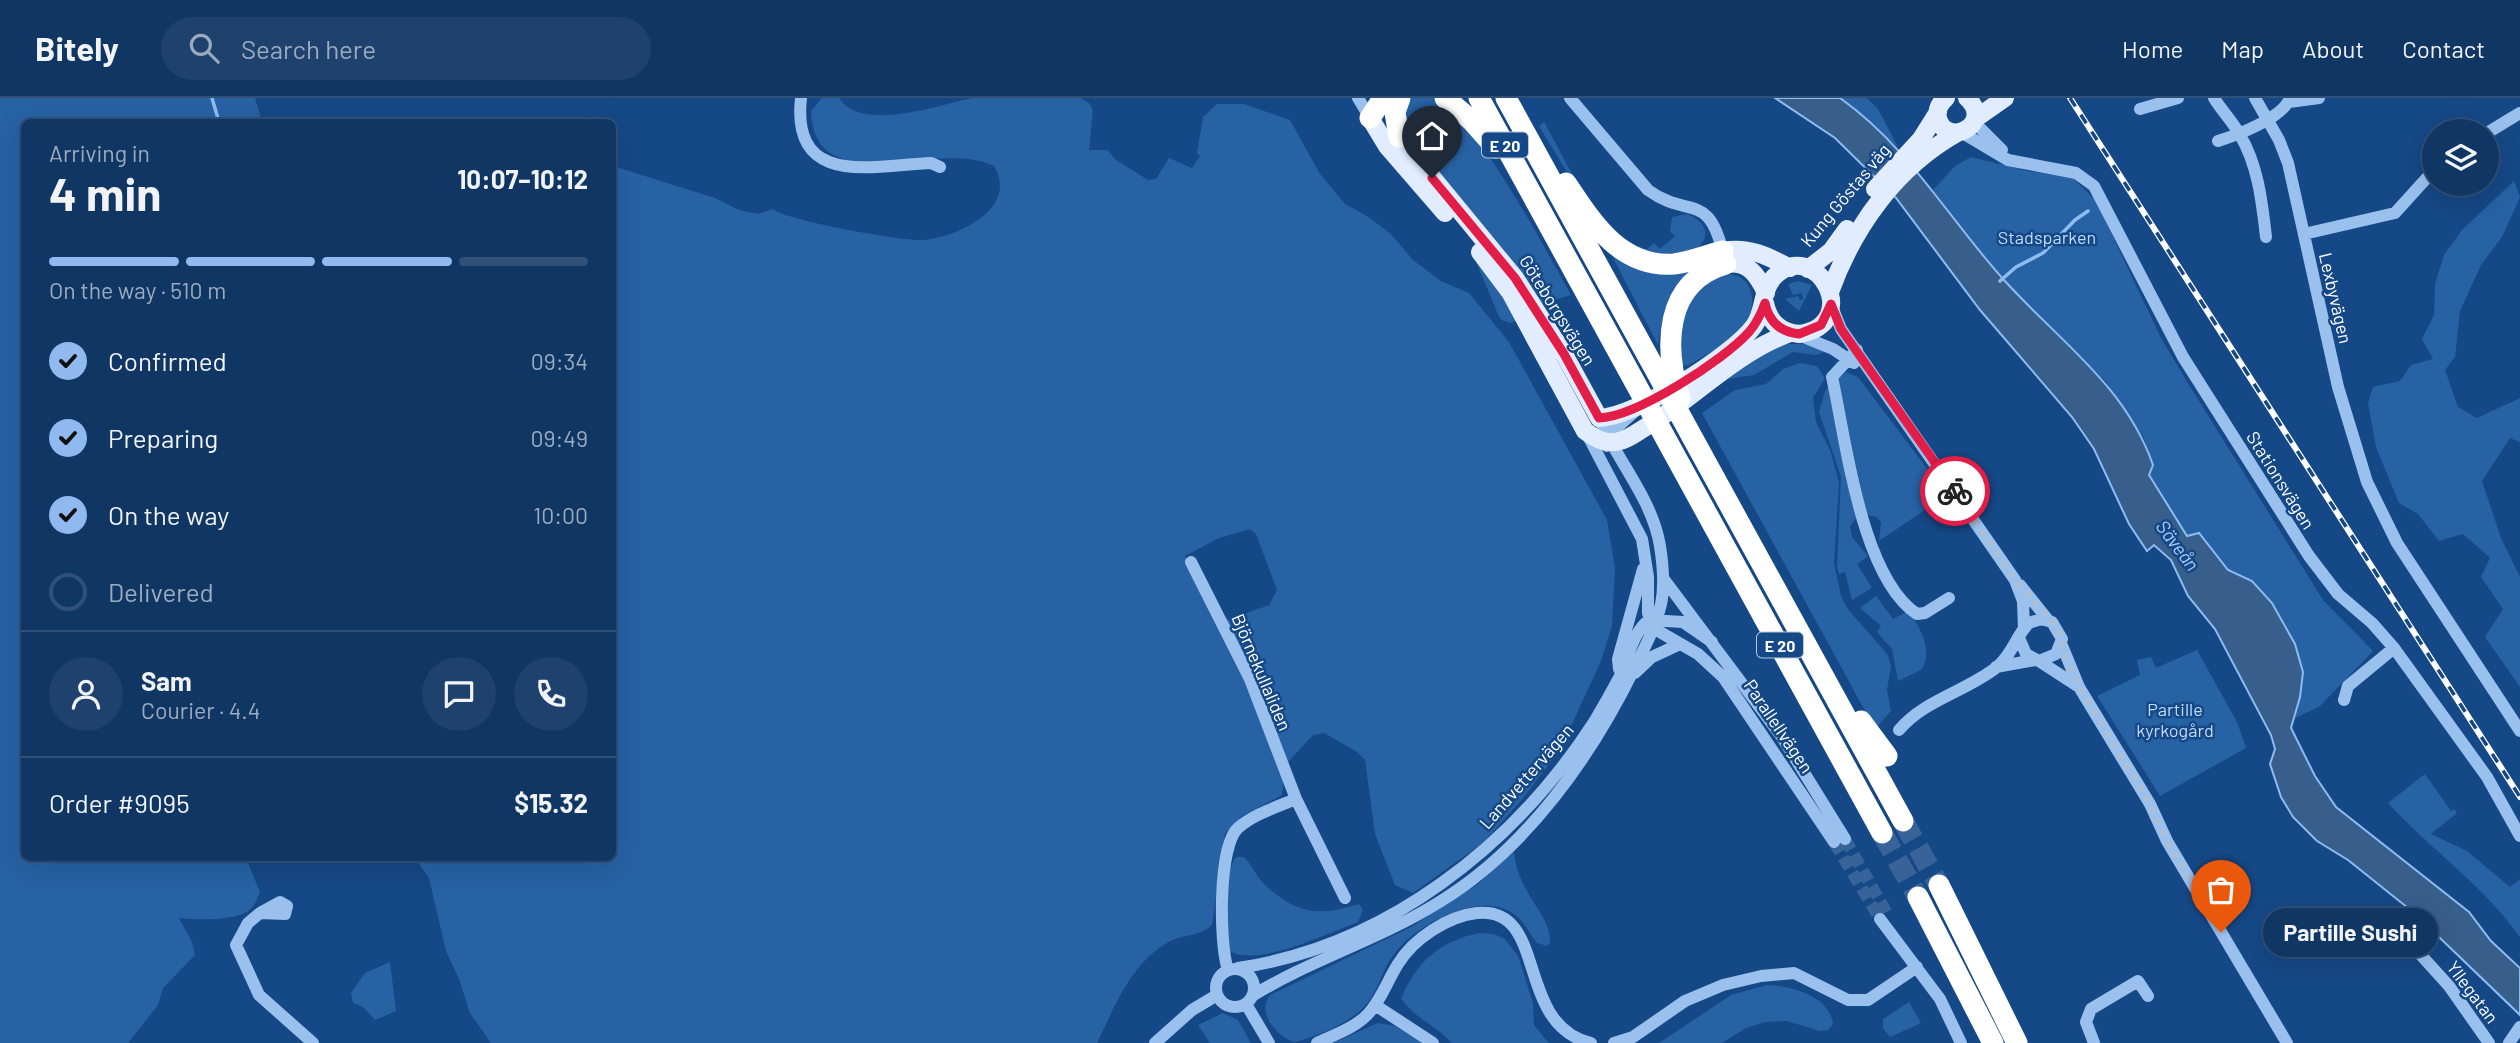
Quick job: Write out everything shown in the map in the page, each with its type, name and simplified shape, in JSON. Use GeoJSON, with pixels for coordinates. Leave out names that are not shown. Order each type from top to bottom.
{"type":"FeatureCollection","features":[{"type":"Feature","properties":{"kind":"highway"},"geometry":{"type":"LineString","coordinates":[[1399,137],[1395,112],[1400,98]]}},
{"type":"Feature","properties":{"kind":"highway"},"geometry":{"type":"LineString","coordinates":[[1445,98],[1472,121],[1531,192]]}},
{"type":"Feature","properties":{"kind":"highway","name":"E 20"},"geometry":{"type":"LineString","coordinates":[[1479,98],[1882,833]]}},
{"type":"Feature","properties":{"kind":"highway","name":"E 20"},"geometry":{"type":"LineString","coordinates":[[1506,98],[1903,821]]}},
{"type":"Feature","properties":{"kind":"highway"},"geometry":{"type":"LineString","coordinates":[[1516,98],[1569,188],[1596,228],[1613,244],[1629,255],[1658,264],[1724,258]]}},
{"type":"Feature","properties":{"kind":"highway"},"geometry":{"type":"LineString","coordinates":[[1698,448],[1687,424],[1672,370],[1670,327],[1677,305],[1691,284],[1724,258]]}},
{"type":"Feature","properties":{"kind":"highway"},"geometry":{"type":"LineString","coordinates":[[1815,660],[1832,677],[1887,757]]}},
{"type":"Feature","properties":{"kind":"highway"},"geometry":{"type":"LineString","coordinates":[[1939,885],[2017,1043]]}},
{"type":"Feature","properties":{"kind":"highway"},"geometry":{"type":"LineString","coordinates":[[1917,897],[1993,1043]]}},
{"type":"Feature","properties":{"kind":"main road"},"geometry":{"type":"LineString","coordinates":[[1967,98],[1974,106],[1967,126]]}},
{"type":"Feature","properties":{"kind":"main road","name":"Kung Göstas väg"},"geometry":{"type":"LineString","coordinates":[[1914,155],[1967,126],[2005,98]]}},
{"type":"Feature","properties":{"kind":"main road","name":"Kung Göstas väg"},"geometry":{"type":"LineString","coordinates":[[1941,102],[1943,127],[1967,126]]}},
{"type":"Feature","properties":{"kind":"main road","name":"Kung Göstas väg"},"geometry":{"type":"LineString","coordinates":[[1799,268],[1831,251],[1914,155],[1941,102]]}},
{"type":"Feature","properties":{"kind":"main road","name":"Göteborgsvägen"},"geometry":{"type":"LineString","coordinates":[[1376,103],[1387,146],[1500,277],[1585,430]]}},
{"type":"Feature","properties":{"kind":"main road","name":"Göteborgsvägen"},"geometry":{"type":"LineString","coordinates":[[1399,137],[1515,278],[1564,354],[1615,424]]}},
{"type":"Feature","properties":{"kind":"main road","name":"Kung Göstas väg"},"geometry":{"type":"LineString","coordinates":[[1831,298],[1851,241],[1877,195]]}},
{"type":"Feature","properties":{"kind":"main road"},"geometry":{"type":"LineString","coordinates":[[1615,424],[1765,342],[1793,333],[1811,331],[1821,325],[1831,298],[1822,278],[1742,249],[1724,258]]}},
{"type":"Feature","properties":{"kind":"main road"},"geometry":{"type":"LineString","coordinates":[[1724,258],[1749,268],[1760,280],[1771,320],[1793,333]]}},
{"type":"Feature","properties":{"kind":"main road"},"geometry":{"type":"LineString","coordinates":[[1585,430],[1597,440],[1609,441],[1615,424],[1638,408],[1713,371],[1756,324],[1774,277],[1799,268]]}},
{"type":"Feature","properties":{"kind":"street"},"geometry":{"type":"LineString","coordinates":[[801,98],[800,120],[804,136],[821,157],[837,166],[862,169],[931,163],[940,166]]}},
{"type":"Feature","properties":{"kind":"street","name":"Göteborgsvägen"},"geometry":{"type":"LineString","coordinates":[[1358,98],[1376,103],[1399,137]]}},
{"type":"Feature","properties":{"kind":"street"},"geometry":{"type":"LineString","coordinates":[[1570,98],[1648,190],[1662,200],[1696,207],[1704,213],[1714,228],[1724,258]]}},
{"type":"Feature","properties":{"kind":"street"},"geometry":{"type":"LineString","coordinates":[[2140,109],[2178,98]]}},
{"type":"Feature","properties":{"kind":"street"},"geometry":{"type":"LineString","coordinates":[[2214,98],[2240,134],[2256,174],[2266,237]]}},
{"type":"Feature","properties":{"kind":"street","name":"Lexbyvägen"},"geometry":{"type":"LineString","coordinates":[[2255,98],[2288,163],[2349,429],[2379,508],[2396,544],[2520,731]]}},
{"type":"Feature","properties":{"kind":"street"},"geometry":{"type":"LineString","coordinates":[[2218,141],[2240,134],[2267,118],[2289,100],[2319,98]]}},
{"type":"Feature","properties":{"kind":"street"},"geometry":{"type":"LineString","coordinates":[[2499,126],[2520,113]]}},
{"type":"Feature","properties":{"kind":"street","name":"Stationsvägen"},"geometry":{"type":"LineString","coordinates":[[1967,126],[2008,160],[2077,173],[2094,186],[2183,357],[2309,556],[2338,594],[2372,623],[2394,648],[2487,777],[2520,836]]}},
{"type":"Feature","properties":{"kind":"street"},"geometry":{"type":"LineString","coordinates":[[2304,234],[2395,213],[2422,183]]}},
{"type":"Feature","properties":{"kind":"street"},"geometry":{"type":"LineString","coordinates":[[1831,298],[1853,355],[1870,372],[2015,580],[2048,621],[2058,628],[2079,687],[2150,804],[2167,841],[2287,1043]]}},
{"type":"Feature","properties":{"kind":"street"},"geometry":{"type":"LineString","coordinates":[[1793,333],[1853,355]]}},
{"type":"Feature","properties":{"kind":"street"},"geometry":{"type":"LineString","coordinates":[[1853,355],[1832,377],[1874,556],[1907,606],[1917,614],[1925,613],[1949,598]]}},
{"type":"Feature","properties":{"kind":"street"},"geometry":{"type":"LineString","coordinates":[[1615,424],[1638,488]]}},
{"type":"Feature","properties":{"kind":"street","name":"Göteborgsvägen"},"geometry":{"type":"LineString","coordinates":[[1615,424],[1609,441],[1638,488]]}},
{"type":"Feature","properties":{"kind":"street"},"geometry":{"type":"LineString","coordinates":[[1585,430],[1635,521],[1646,558],[1653,623]]}},
{"type":"Feature","properties":{"kind":"street"},"geometry":{"type":"LineString","coordinates":[[1602,460],[1609,441]]}},
{"type":"Feature","properties":{"kind":"street","name":"Landvettervägen"},"geometry":{"type":"LineString","coordinates":[[1249,1000],[1304,968],[1393,928],[1462,887],[1506,849],[1570,777],[1602,730],[1653,623],[1663,578],[1656,528],[1638,488]]}},
{"type":"Feature","properties":{"kind":"street","name":"Landvettervägen"},"geometry":{"type":"LineString","coordinates":[[1625,677],[1618,659],[1646,558]]}},
{"type":"Feature","properties":{"kind":"street","name":"Björnekullaliden"},"geometry":{"type":"LineString","coordinates":[[1191,562],[1250,680],[1296,799],[1345,898]]}},
{"type":"Feature","properties":{"kind":"street","name":"Parallellvägen"},"geometry":{"type":"LineString","coordinates":[[1653,623],[1711,664],[1736,693],[1839,841],[1782,737],[1663,578]]}},
{"type":"Feature","properties":{"kind":"street"},"geometry":{"type":"LineString","coordinates":[[2015,580],[2023,601],[2022,634],[2026,654],[2079,687]]}},
{"type":"Feature","properties":{"kind":"street"},"geometry":{"type":"LineString","coordinates":[[1996,667],[2033,621],[2048,621]]}},
{"type":"Feature","properties":{"kind":"street","name":"Parallellvägen"},"geometry":{"type":"LineString","coordinates":[[1653,623],[1684,622],[1712,642]]}},
{"type":"Feature","properties":{"kind":"street"},"geometry":{"type":"LineString","coordinates":[[1899,730],[1920,712],[1996,667],[2051,658],[2062,643]]}},
{"type":"Feature","properties":{"kind":"street"},"geometry":{"type":"LineString","coordinates":[[1625,677],[1652,657],[1680,644]]}},
{"type":"Feature","properties":{"kind":"street"},"geometry":{"type":"LineString","coordinates":[[2344,700],[2348,686],[2394,648]]}},
{"type":"Feature","properties":{"kind":"street","name":"Landvettervägen"},"geometry":{"type":"LineString","coordinates":[[1233,969],[1288,960],[1407,906],[1454,877],[1515,820],[1561,768],[1625,677]]}},
{"type":"Feature","properties":{"kind":"street"},"geometry":{"type":"LineString","coordinates":[[1233,969],[1221,943],[1220,920],[1229,843],[1237,829],[1296,799]]}},
{"type":"Feature","properties":{"kind":"street"},"geometry":{"type":"LineString","coordinates":[[260,913],[248,923],[236,945],[259,995],[313,1043]]}},
{"type":"Feature","properties":{"kind":"street"},"geometry":{"type":"LineString","coordinates":[[1317,1043],[1357,1023],[1375,1005],[1397,964],[1415,943],[1459,917],[1488,913],[1507,921],[1523,940],[1542,1002],[1549,1015],[1567,1033],[1591,1043]]}},
{"type":"Feature","properties":{"kind":"street"},"geometry":{"type":"LineString","coordinates":[[1884,917],[1940,999],[1961,1043]]}},
{"type":"Feature","properties":{"kind":"street","name":"Yllegatan"},"geometry":{"type":"LineString","coordinates":[[2400,932],[2449,986],[2490,1043]]}},
{"type":"Feature","properties":{"kind":"street"},"geometry":{"type":"LineString","coordinates":[[1614,1043],[1633,1037],[1685,1001],[1740,980],[1794,973],[1848,1000],[1860,1002],[1917,967]]}},
{"type":"Feature","properties":{"kind":"street"},"geometry":{"type":"LineString","coordinates":[[1216,995],[1217,980],[1233,969],[1247,972],[1253,980],[1249,1000],[1269,1043]]}},
{"type":"Feature","properties":{"kind":"street"},"geometry":{"type":"LineString","coordinates":[[2094,1043],[2086,1022],[2091,1009],[2138,981],[2148,996]]}},
{"type":"Feature","properties":{"kind":"street"},"geometry":{"type":"LineString","coordinates":[[1216,995],[1229,1006],[1249,1000]]}},
{"type":"Feature","properties":{"kind":"street"},"geometry":{"type":"LineString","coordinates":[[1155,1043],[1192,1010],[1216,995]]}},
{"type":"Feature","properties":{"kind":"street"},"geometry":{"type":"LineString","coordinates":[[1375,1005],[1433,1043]]}},
{"type":"Feature","properties":{"kind":"street","name":"Yllegatan"},"geometry":{"type":"LineString","coordinates":[[2509,1043],[2519,1029]]}},
{"type":"Feature","properties":{"kind":"green space"},"geometry":{"type":"Polygon","coordinates":[[[0,98],[255,98],[261,119],[21,119],[21,861],[247,861],[260,892],[248,911],[234,917],[179,918],[192,942],[195,955],[163,988],[158,1005],[128,1043],[0,1043],[0,98]]]}},
{"type":"Feature","properties":{"kind":"green space"},"geometry":{"type":"Polygon","coordinates":[[[822,98],[839,98],[850,108],[865,114],[882,115],[901,114],[972,98],[1080,98],[1089,103],[1093,110],[1089,150],[1108,150],[1116,160],[1148,180],[1156,179],[1169,158],[1192,168],[1200,156],[1197,153],[1203,117],[1217,104],[1244,104],[1290,120],[1320,174],[1345,204],[1391,234],[1413,260],[1441,281],[1469,293],[1509,342],[1607,520],[1615,568],[1612,626],[1601,661],[1561,748],[1524,797],[1484,842],[1413,893],[1395,885],[1375,834],[1365,760],[1357,752],[1324,733],[1313,735],[1286,764],[1282,795],[1242,816],[1225,834],[1212,925],[1202,932],[1167,943],[1143,963],[1125,987],[1097,1043],[491,1043],[470,1013],[446,951],[429,878],[417,861],[616,861],[616,167],[715,198],[739,210],[758,214],[773,209],[821,224],[913,240],[954,233],[969,226],[992,207],[999,195],[1000,181],[994,166],[970,159],[855,161],[833,154],[817,139],[811,111],[822,98]],[[1250,529],[1219,538],[1185,556],[1215,620],[1230,619],[1269,605],[1277,590],[1256,534],[1250,529]]]}},
{"type":"Feature","properties":{"kind":"green space"},"geometry":{"type":"Polygon","coordinates":[[[1412,98],[1434,98],[1450,108],[1468,128],[1528,218],[1571,295],[1538,305],[1504,250],[1435,170],[1405,127],[1404,105],[1412,98]]]}},
{"type":"Feature","properties":{"kind":"green space"},"geometry":{"type":"Polygon","coordinates":[[[1840,98],[1867,98],[1878,109],[1898,147],[1840,98]]]}},
{"type":"Feature","properties":{"kind":"green space"},"geometry":{"type":"Polygon","coordinates":[[[1544,122],[1586,197],[1614,231],[1647,249],[1654,243],[1660,249],[1675,236],[1670,231],[1672,217],[1687,214],[1703,225],[1705,238],[1701,244],[1687,255],[1678,258],[1650,254],[1621,245],[1595,212],[1562,164],[1539,126],[1544,122]]]}},
{"type":"Feature","properties":{"kind":"green space","name":"Stadsparken"},"geometry":{"type":"Polygon","coordinates":[[[1971,157],[2028,171],[2073,178],[2096,201],[2161,338],[2186,380],[2323,600],[2373,651],[2319,707],[2295,718],[2300,697],[2252,581],[2228,570],[2199,533],[2187,537],[2149,475],[2149,453],[2144,438],[2106,382],[2003,280],[1933,190],[1955,166],[1971,157]]]}},
{"type":"Feature","properties":{"kind":"green space"},"geometry":{"type":"Polygon","coordinates":[[[2514,181],[2520,197],[2502,237],[2481,265],[2460,311],[2455,357],[2445,370],[2458,407],[2477,418],[2520,398],[2520,442],[2510,438],[2482,481],[2501,538],[2520,577],[2520,687],[2485,637],[2503,609],[2481,577],[2490,558],[2463,534],[2439,541],[2418,514],[2399,503],[2376,447],[2368,403],[2373,387],[2400,381],[2411,365],[2433,359],[2422,339],[2434,315],[2435,284],[2444,255],[2462,230],[2514,181]]]}},
{"type":"Feature","properties":{"kind":"green space"},"geometry":{"type":"Polygon","coordinates":[[[1608,248],[1698,267],[1670,302],[1658,345],[1608,248]]]}},
{"type":"Feature","properties":{"kind":"green space"},"geometry":{"type":"Polygon","coordinates":[[[1477,264],[1483,266],[1518,320],[1510,323],[1500,319],[1477,264]]]}},
{"type":"Feature","properties":{"kind":"green space"},"geometry":{"type":"Polygon","coordinates":[[[1731,274],[1744,280],[1750,288],[1752,305],[1749,317],[1742,328],[1721,346],[1687,366],[1679,365],[1677,323],[1704,282],[1720,275],[1731,274]]]}},
{"type":"Feature","properties":{"kind":"green space"},"geometry":{"type":"Polygon","coordinates":[[[1798,281],[1812,285],[1799,311],[1785,299],[1798,296],[1800,300],[1803,299],[1802,293],[1793,295],[1788,284],[1798,281]]]}},
{"type":"Feature","properties":{"kind":"green space"},"geometry":{"type":"Polygon","coordinates":[[[1785,344],[1807,344],[1825,352],[1816,355],[1793,352],[1754,375],[1728,379],[1756,356],[1785,344]]]}},
{"type":"Feature","properties":{"kind":"green space"},"geometry":{"type":"Polygon","coordinates":[[[1800,363],[1817,366],[1825,378],[1813,398],[1816,422],[1831,452],[1839,483],[1834,563],[1841,596],[1847,608],[1888,655],[1891,666],[1887,690],[1891,711],[1875,729],[1702,413],[1735,390],[1766,384],[1783,369],[1800,363]]]}},
{"type":"Feature","properties":{"kind":"green space"},"geometry":{"type":"Polygon","coordinates":[[[1846,372],[1858,377],[1947,495],[1879,541],[1881,523],[1877,517],[1867,515],[1837,380],[1846,372]]]}},
{"type":"Feature","properties":{"kind":"green space"},"geometry":{"type":"Polygon","coordinates":[[[1830,385],[1859,515],[1850,526],[1852,537],[1868,556],[1857,564],[1872,588],[1852,600],[1845,572],[1839,574],[1837,566],[1841,477],[1819,412],[1825,391],[1830,385]]]}},
{"type":"Feature","properties":{"kind":"green space"},"geometry":{"type":"Polygon","coordinates":[[[1876,596],[1893,619],[1908,611],[1924,639],[1926,655],[1921,670],[1898,681],[1892,649],[1877,632],[1881,626],[1860,608],[1876,596]]]}},
{"type":"Feature","properties":{"kind":"green space","name":"Partille kyrkogård"},"geometry":{"type":"Polygon","coordinates":[[[2197,650],[2237,722],[2246,748],[2160,796],[2097,696],[2140,675],[2137,660],[2151,657],[2156,668],[2197,650]]]}},
{"type":"Feature","properties":{"kind":"green space"},"geometry":{"type":"Polygon","coordinates":[[[2425,774],[2451,811],[2454,809],[2457,813],[2431,834],[2467,851],[2510,887],[2520,879],[2520,937],[2490,901],[2388,803],[2425,774]]]}},
{"type":"Feature","properties":{"kind":"green space"},"geometry":{"type":"Polygon","coordinates":[[[1514,851],[1521,879],[1546,923],[1550,943],[1547,946],[1537,943],[1522,921],[1509,911],[1495,906],[1464,909],[1432,923],[1405,942],[1390,960],[1368,1003],[1347,1020],[1322,1033],[1295,1042],[1275,1030],[1265,1009],[1270,995],[1411,927],[1479,883],[1514,851]]]}},
{"type":"Feature","properties":{"kind":"green space"},"geometry":{"type":"Polygon","coordinates":[[[1236,857],[1244,857],[1264,884],[1297,907],[1331,911],[1359,904],[1363,910],[1358,922],[1311,941],[1273,952],[1240,955],[1228,950],[1227,888],[1236,857]]]}},
{"type":"Feature","properties":{"kind":"green space"},"geometry":{"type":"Polygon","coordinates":[[[1479,933],[1494,934],[1505,939],[1518,956],[1533,1003],[1534,1025],[1549,1043],[1452,1043],[1401,999],[1414,974],[1431,955],[1452,941],[1479,933]]]}},
{"type":"Feature","properties":{"kind":"green space"},"geometry":{"type":"Polygon","coordinates":[[[390,962],[396,1011],[375,1020],[363,1007],[353,1003],[351,993],[365,973],[390,962]]]}},
{"type":"Feature","properties":{"kind":"green space"},"geometry":{"type":"Polygon","coordinates":[[[1767,985],[1787,987],[1817,999],[1830,1014],[1833,1024],[1828,1030],[1820,1031],[1787,1021],[1765,1022],[1746,1028],[1722,1043],[1659,1043],[1731,995],[1767,985]]]}},
{"type":"Feature","properties":{"kind":"green space"},"geometry":{"type":"Polygon","coordinates":[[[1909,1002],[1921,1023],[1890,1037],[1883,1028],[1883,1019],[1909,1002]]]}},
{"type":"Feature","properties":{"kind":"green space"},"geometry":{"type":"Polygon","coordinates":[[[1223,1013],[1238,1020],[1251,1043],[1210,1043],[1198,1025],[1223,1013]]]}},
{"type":"Feature","properties":{"kind":"green space"},"geometry":{"type":"Polygon","coordinates":[[[1378,1023],[1395,1026],[1422,1043],[1333,1043],[1378,1023]]]}},
{"type":"Feature","properties":{"kind":"water","name":"Säveån"},"geometry":{"type":"Polygon","coordinates":[[[1775,98],[1840,98],[1865,117],[1908,161],[2004,280],[2108,388],[2141,437],[2153,465],[2149,475],[2187,536],[2199,533],[2228,570],[2252,581],[2272,603],[2295,644],[2303,672],[2300,697],[2291,728],[2315,776],[2336,807],[2469,912],[2491,941],[2520,968],[2520,1015],[2413,912],[2348,860],[2317,841],[2293,817],[2281,797],[2270,764],[2275,749],[2271,735],[2215,629],[2188,596],[2171,560],[2154,545],[2147,551],[2129,524],[2094,449],[2072,417],[1980,310],[1896,198],[1835,138],[1775,98]]]}},
{"type":"Feature","properties":{"kind":"waterway"},"geometry":{"type":"LineString","coordinates":[[212,98],[218,119]]}},
{"type":"Feature","properties":{"kind":"waterway"},"geometry":{"type":"LineString","coordinates":[[2000,281],[2016,267],[2043,253],[2075,220],[2088,211]]}},
{"type":"Feature","properties":{"kind":"tunnel"},"geometry":{"type":"LineString","coordinates":[[1903,821],[1939,885]]}},
{"type":"Feature","properties":{"kind":"tunnel"},"geometry":{"type":"LineString","coordinates":[[1882,833],[1918,897]]}},
{"type":"Feature","properties":{"kind":"tunnel"},"geometry":{"type":"LineString","coordinates":[[1845,839],[1888,915]]}},
{"type":"Feature","properties":{"kind":"tunnel"},"geometry":{"type":"LineString","coordinates":[[1834,842],[1880,919]]}},
{"type":"Feature","properties":{"kind":"railway"},"geometry":{"type":"LineString","coordinates":[[2070,98],[2520,797]]}},
{"type":"Feature","properties":{"kind":"way so far"},"geometry":{"type":"LineString","coordinates":[[1955,491],[2015,580],[2048,621],[2058,628],[2068,665],[2079,687],[2150,804],[2167,841],[2221,932]]}},
{"type":"Feature","properties":{"kind":"place","name":"Partille Sushi"},"geometry":{"type":"Point","coordinates":[2221,932]}},
{"type":"Feature","properties":{"kind":"route"},"geometry":{"type":"LineString","coordinates":[[1432,178],[1515,278],[1564,354],[1599,418],[1615,417],[1638,408],[1726,353],[1756,324],[1765,303],[1771,320],[1777,327],[1799,334],[1821,325],[1831,304],[1841,329],[1955,491]]}}]}
